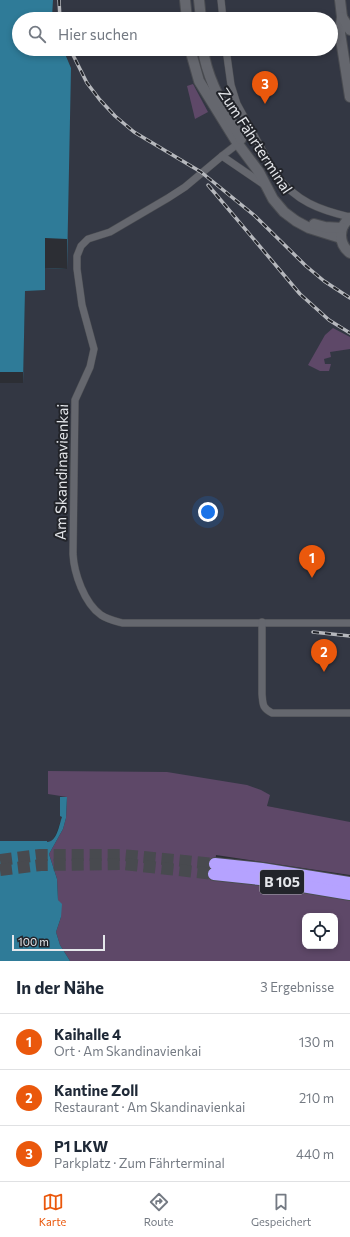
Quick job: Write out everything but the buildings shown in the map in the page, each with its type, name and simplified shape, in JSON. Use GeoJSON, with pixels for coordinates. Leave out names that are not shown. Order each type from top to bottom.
{"type":"FeatureCollection","features":[{"type":"Feature","properties":{"kind":"highway","name":"B 105"},"geometry":{"type":"LineString","coordinates":[[350,883],[262,869],[215,869],[260,879],[350,894]]}},
{"type":"Feature","properties":{"kind":"street"},"geometry":{"type":"LineString","coordinates":[[221,0],[222,12]]}},
{"type":"Feature","properties":{"kind":"street"},"geometry":{"type":"LineString","coordinates":[[340,0],[342,17],[340,33],[350,97]]}},
{"type":"Feature","properties":{"kind":"street"},"geometry":{"type":"LineString","coordinates":[[199,1],[200,12]]}},
{"type":"Feature","properties":{"kind":"street"},"geometry":{"type":"LineString","coordinates":[[185,2],[186,12]]}},
{"type":"Feature","properties":{"kind":"street"},"geometry":{"type":"LineString","coordinates":[[342,17],[350,30]]}},
{"type":"Feature","properties":{"kind":"street","name":"Zum Fährterminal"},"geometry":{"type":"LineString","coordinates":[[192,56],[199,81],[259,172],[273,199],[284,212],[309,228],[341,233]]}},
{"type":"Feature","properties":{"kind":"street","name":"Zum Fährterminal"},"geometry":{"type":"LineString","coordinates":[[204,56],[212,84],[240,143],[263,171],[280,199],[296,214],[315,224],[341,233]]}},
{"type":"Feature","properties":{"kind":"street","name":"Zum Fährterminal"},"geometry":{"type":"LineString","coordinates":[[227,56],[231,85],[235,100],[276,175],[283,184],[304,202],[326,211],[350,217]]}},
{"type":"Feature","properties":{"kind":"street","name":"Am Skandinavienkai"},"geometry":{"type":"LineString","coordinates":[[240,143],[168,198],[110,232],[88,239],[81,246],[77,256],[76,269],[82,305],[94,349],[90,367],[76,400],[74,562],[79,583],[94,608],[101,615],[112,620],[134,624],[350,622]]}},
{"type":"Feature","properties":{"kind":"street"},"geometry":{"type":"LineString","coordinates":[[222,156],[266,187]]}},
{"type":"Feature","properties":{"kind":"street","name":"Zum Fährterminal"},"geometry":{"type":"LineString","coordinates":[[341,233],[345,222],[350,217]]}},
{"type":"Feature","properties":{"kind":"street"},"geometry":{"type":"LineString","coordinates":[[341,233],[344,247],[350,253]]}},
{"type":"Feature","properties":{"kind":"street"},"geometry":{"type":"LineString","coordinates":[[262,622],[262,694],[263,705],[266,710],[272,713],[350,713]]}},
{"type":"Feature","properties":{"kind":"shaded area"},"geometry":{"type":"Polygon","coordinates":[[[53,0],[350,0],[350,823],[267,806],[269,795],[260,790],[66,772],[67,797],[60,797],[62,817],[52,841],[49,843],[46,841],[0,841],[0,372],[23,372],[25,290],[45,268],[71,68],[66,56],[338,56],[338,12],[52,12],[53,0]]]}},
{"type":"Feature","properties":{"kind":"shaded area"},"geometry":{"type":"Polygon","coordinates":[[[193,84],[208,112],[195,119],[187,86],[193,84]]]}},
{"type":"Feature","properties":{"kind":"shaded area"},"geometry":{"type":"Polygon","coordinates":[[[333,328],[350,337],[350,349],[330,352],[331,357],[324,359],[325,364],[331,364],[329,371],[320,371],[308,365],[325,335],[333,328]]]}},
{"type":"Feature","properties":{"kind":"shaded area"},"geometry":{"type":"Polygon","coordinates":[[[48,771],[167,772],[247,785],[270,795],[267,806],[350,822],[350,875],[216,855],[214,880],[245,883],[253,882],[350,899],[350,961],[70,961],[60,945],[56,932],[61,917],[58,900],[57,879],[49,854],[63,829],[66,818],[67,797],[48,794],[48,771]]]}},
{"type":"Feature","properties":{"kind":"water"},"geometry":{"type":"Polygon","coordinates":[[[0,0],[53,0],[52,12],[12,12],[12,56],[66,56],[71,68],[67,269],[45,268],[45,290],[25,291],[23,383],[0,383],[0,0]]]}},
{"type":"Feature","properties":{"kind":"water"},"geometry":{"type":"Polygon","coordinates":[[[60,797],[67,797],[66,818],[63,829],[49,854],[57,879],[58,900],[62,904],[61,917],[56,932],[60,945],[70,961],[0,961],[0,841],[47,842],[53,839],[62,817],[60,816],[60,797]]]}},
{"type":"Feature","properties":{"kind":"pier"},"geometry":{"type":"Polygon","coordinates":[[[45,238],[67,239],[67,269],[45,268],[45,238]]]}},
{"type":"Feature","properties":{"kind":"pier"},"geometry":{"type":"Polygon","coordinates":[[[0,372],[23,372],[23,383],[0,383],[0,372]]]}},
{"type":"Feature","properties":{"kind":"tunnel"},"geometry":{"type":"LineString","coordinates":[[0,860],[40,855],[122,855],[215,864]]}},
{"type":"Feature","properties":{"kind":"tunnel"},"geometry":{"type":"LineString","coordinates":[[0,870],[41,865],[124,864],[214,874]]}},
{"type":"Feature","properties":{"kind":"railway"},"geometry":{"type":"LineString","coordinates":[[59,0],[60,12]]}},
{"type":"Feature","properties":{"kind":"railway"},"geometry":{"type":"LineString","coordinates":[[74,56],[87,83],[115,116],[134,132],[201,172],[255,216],[306,266],[324,281],[350,298]]}},
{"type":"Feature","properties":{"kind":"railway"},"geometry":{"type":"LineString","coordinates":[[208,185],[300,294],[329,320],[350,333]]}},
{"type":"Feature","properties":{"kind":"railway"},"geometry":{"type":"LineString","coordinates":[[313,632],[350,636]]}},
{"type":"Feature","properties":{"kind":"place","name":"P1 LKW"},"geometry":{"type":"Point","coordinates":[265,104]}},
{"type":"Feature","properties":{"kind":"place","name":"Kaihalle 4"},"geometry":{"type":"Point","coordinates":[312,578]}},
{"type":"Feature","properties":{"kind":"place","name":"Kantine Zoll"},"geometry":{"type":"Point","coordinates":[324,672]}}]}
